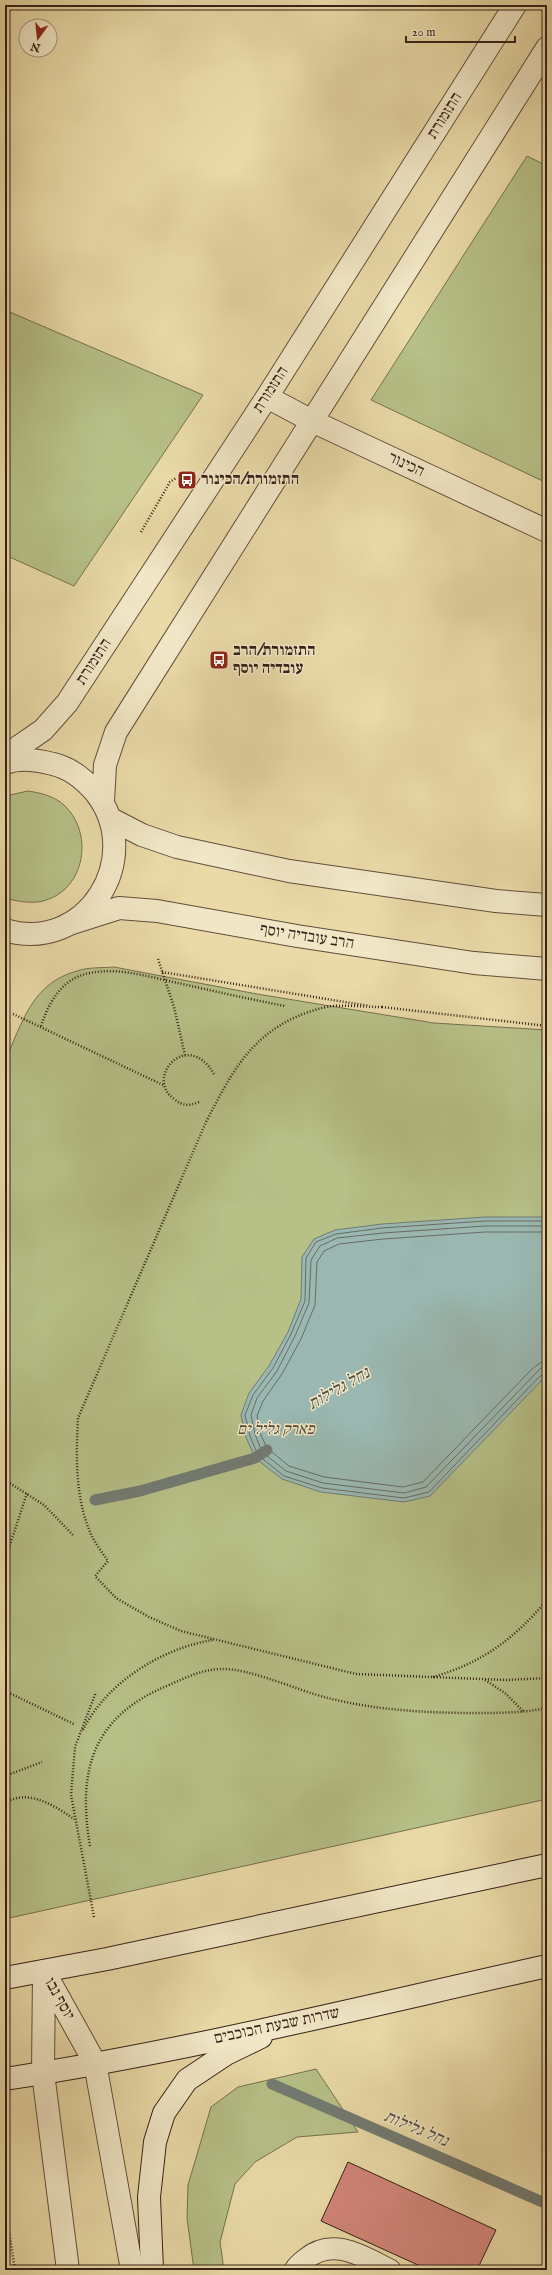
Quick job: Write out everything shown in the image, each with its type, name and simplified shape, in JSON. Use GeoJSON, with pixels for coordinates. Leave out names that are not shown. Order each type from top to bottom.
{"type":"FeatureCollection","features":[{"type":"Feature","properties":{"kind":"street","name":"התזמורת"},"geometry":{"type":"LineString","coordinates":[[5,756],[43,730],[67,704],[267,397],[515,5]]}},
{"type":"Feature","properties":{"kind":"street"},"geometry":{"type":"LineString","coordinates":[[68,924],[88,909],[104,890],[111,873],[116,843],[107,811],[105,765],[116,732],[547,48]]}},
{"type":"Feature","properties":{"kind":"street","name":"הכינור"},"geometry":{"type":"LineString","coordinates":[[267,397],[312,421],[547,531]]}},
{"type":"Feature","properties":{"kind":"street"},"geometry":{"type":"LineString","coordinates":[[5,763],[38,760],[64,767],[86,782],[107,811],[142,835],[177,846],[289,871],[496,901],[547,905]]}},
{"type":"Feature","properties":{"kind":"street","name":"הרב עובדיה יוסף"},"geometry":{"type":"LineString","coordinates":[[5,930],[15,933],[42,932],[119,908],[157,911],[297,936],[474,963],[547,969]]}},
{"type":"Feature","properties":{"kind":"street"},"geometry":{"type":"LineString","coordinates":[[5,1978],[107,1959],[547,1865]]}},
{"type":"Feature","properties":{"kind":"street","name":"שדרות שבעת הכוכבים"},"geometry":{"type":"LineString","coordinates":[[5,2078],[44,2073],[300,2021],[547,1966]]}},
{"type":"Feature","properties":{"kind":"street","name":"יוסף נבו"},"geometry":{"type":"LineString","coordinates":[[44,1971],[95,2063],[132,2270]]}},
{"type":"Feature","properties":{"kind":"street","name":"יוסף נבו"},"geometry":{"type":"LineString","coordinates":[[44,1971],[44,2073],[68,2270]]}},
{"type":"Feature","properties":{"kind":"street"},"geometry":{"type":"LineString","coordinates":[[152,2270],[149,2197],[155,2142],[164,2113],[187,2080],[226,2054],[300,2021]]}},
{"type":"Feature","properties":{"kind":"lane"},"geometry":{"type":"LineString","coordinates":[[295,2270],[313,2253],[330,2248],[347,2249],[390,2270]]}},
{"type":"Feature","properties":{"kind":"path"},"geometry":{"type":"LineString","coordinates":[[158,958],[174,1006],[185,1055]]}},
{"type":"Feature","properties":{"kind":"path"},"geometry":{"type":"LineString","coordinates":[[41,1026],[48,1004],[56,994],[69,983],[90,973],[122,972],[285,1006]]}},
{"type":"Feature","properties":{"kind":"path"},"geometry":{"type":"LineString","coordinates":[[162,972],[304,996],[382,1007],[547,1026]]}},
{"type":"Feature","properties":{"kind":"path"},"geometry":{"type":"LineString","coordinates":[[382,1007],[332,1006],[306,1013],[286,1022],[257,1041],[244,1056],[230,1077],[206,1122],[78,1418],[76,1445],[79,1491],[90,1532],[108,1561],[95,1576],[116,1598],[149,1617],[181,1631],[356,1674],[485,1680],[547,1678]]}},
{"type":"Feature","properties":{"kind":"path"},"geometry":{"type":"LineString","coordinates":[[13,1014],[163,1085]]}},
{"type":"Feature","properties":{"kind":"path"},"geometry":{"type":"LineString","coordinates":[[200,1102],[189,1106],[181,1104],[166,1093],[163,1085],[166,1069],[171,1062],[185,1055],[192,1055],[205,1060],[214,1074]]}},
{"type":"Feature","properties":{"kind":"path"},"geometry":{"type":"LineString","coordinates":[[5,1480],[44,1505],[74,1535]]}},
{"type":"Feature","properties":{"kind":"path"},"geometry":{"type":"LineString","coordinates":[[5,1560],[27,1493]]}},
{"type":"Feature","properties":{"kind":"path"},"geometry":{"type":"LineString","coordinates":[[430,1678],[454,1671],[487,1655],[506,1642],[547,1600]]}},
{"type":"Feature","properties":{"kind":"path"},"geometry":{"type":"LineString","coordinates":[[75,1747],[91,1712],[107,1694],[128,1676],[191,1644],[216,1640]]}},
{"type":"Feature","properties":{"kind":"path"},"geometry":{"type":"LineString","coordinates":[[90,1846],[87,1827],[88,1778],[92,1756],[107,1728],[132,1704],[154,1691],[199,1671],[222,1668],[241,1671],[329,1698],[381,1707],[423,1712],[524,1713],[547,1708]]}},
{"type":"Feature","properties":{"kind":"path"},"geometry":{"type":"LineString","coordinates":[[485,1680],[505,1693],[524,1713]]}},
{"type":"Feature","properties":{"kind":"path"},"geometry":{"type":"LineString","coordinates":[[5,1691],[74,1724]]}},
{"type":"Feature","properties":{"kind":"path"},"geometry":{"type":"LineString","coordinates":[[94,1917],[74,1819],[71,1794],[75,1747],[96,1692]]}},
{"type":"Feature","properties":{"kind":"path"},"geometry":{"type":"LineString","coordinates":[[5,1776],[42,1762]]}},
{"type":"Feature","properties":{"kind":"path"},"geometry":{"type":"LineString","coordinates":[[5,1803],[21,1797],[39,1799],[57,1807],[74,1819]]}},
{"type":"Feature","properties":{"kind":"path"},"geometry":{"type":"LineString","coordinates":[[5,2205],[15,2270]]}},
{"type":"Feature","properties":{"kind":"green space"},"geometry":{"type":"Polygon","coordinates":[[[527,156],[547,166],[547,483],[371,400],[527,156]]]}},
{"type":"Feature","properties":{"kind":"green space"},"geometry":{"type":"Polygon","coordinates":[[[5,310],[203,395],[74,586],[5,555],[5,310]]]}},
{"type":"Feature","properties":{"kind":"green space"},"geometry":{"type":"Polygon","coordinates":[[[28,791],[47,795],[64,805],[74,817],[80,832],[82,847],[80,862],[75,876],[66,888],[54,897],[38,902],[21,902],[5,898],[5,796],[28,791]]]}},
{"type":"Feature","properties":{"kind":"green space","name":"פארק גליל ים"},"geometry":{"type":"Polygon","coordinates":[[[114,967],[257,994],[434,1023],[547,1030],[547,1799],[5,1919],[5,1061],[30,1006],[49,985],[62,977],[81,970],[114,967]]]}},
{"type":"Feature","properties":{"kind":"green space"},"geometry":{"type":"Polygon","coordinates":[[[316,2069],[358,2132],[297,2137],[255,2162],[235,2184],[220,2242],[224,2270],[194,2270],[187,2218],[188,2185],[211,2107],[238,2087],[316,2069]]]}},
{"type":"Feature","properties":{"kind":"water"},"geometry":{"type":"Polygon","coordinates":[[[485,1217],[547,1217],[547,1375],[430,1496],[404,1502],[321,1492],[282,1479],[255,1458],[246,1437],[241,1415],[249,1393],[269,1366],[288,1332],[301,1299],[302,1257],[314,1239],[335,1230],[382,1224],[485,1217]]]}},
{"type":"Feature","properties":{"kind":"building"},"geometry":{"type":"Polygon","coordinates":[[[348,2162],[496,2230],[477,2270],[429,2270],[321,2221],[348,2162]]]}},
{"type":"Feature","properties":{"kind":"waterway","name":"נחל גלילות"},"geometry":{"type":"LineString","coordinates":[[95,1500],[140,1491],[255,1458],[267,1450]]}},
{"type":"Feature","properties":{"kind":"waterway","name":"נחל גלילות"},"geometry":{"type":"LineString","coordinates":[[272,2084],[547,2204]]}},
{"type":"Feature","properties":{"kind":"place","name":"התזמורת/הכינור"},"geometry":{"type":"Point","coordinates":[187,480]}},
{"type":"Feature","properties":{"kind":"place","name":"התזמורת/הרב עובדיה יוסף"},"geometry":{"type":"Point","coordinates":[219,660]}}]}
